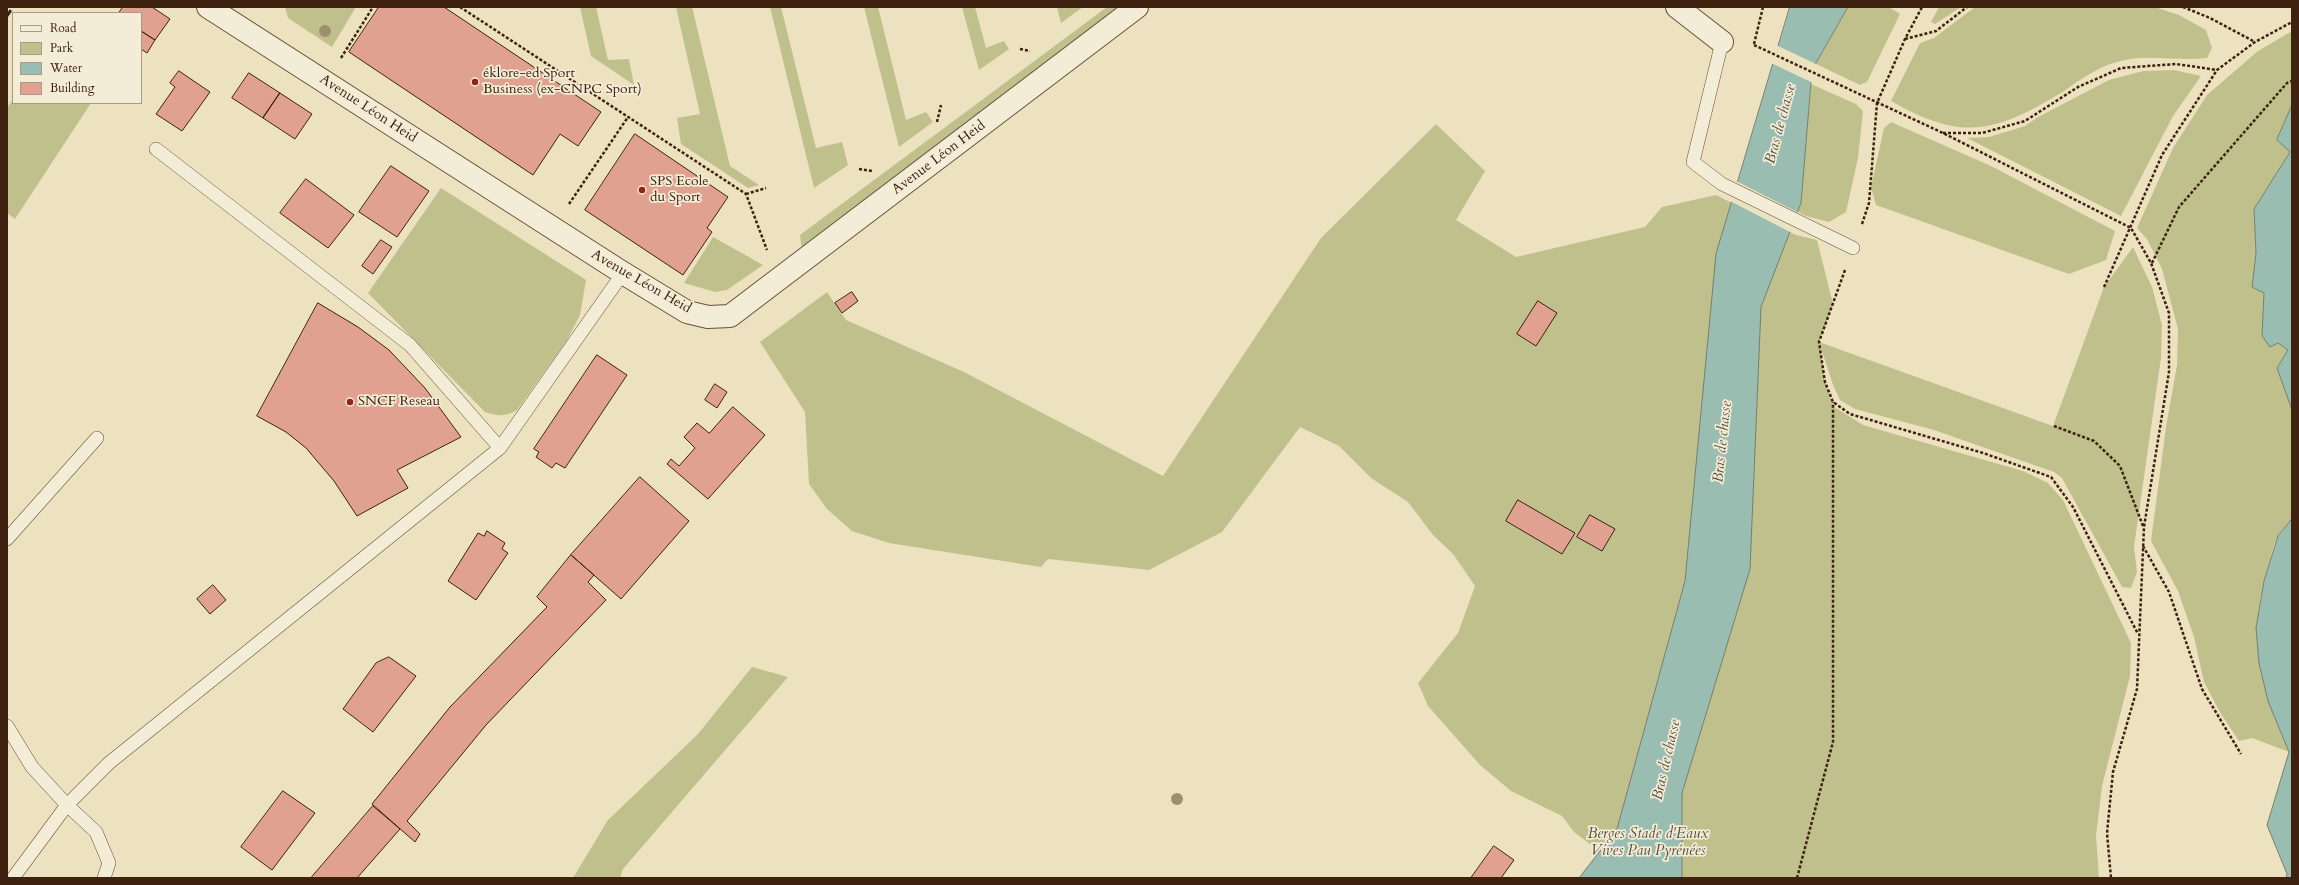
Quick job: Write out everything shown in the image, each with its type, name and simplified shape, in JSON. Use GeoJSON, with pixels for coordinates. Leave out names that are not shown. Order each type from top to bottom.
{"type":"FeatureCollection","features":[{"type":"Feature","properties":{"kind":"street","name":"Avenue Léon Heid"},"geometry":{"type":"LineString","coordinates":[[208,7],[623,273],[687,312],[708,317],[730,316],[1137,7]]}},
{"type":"Feature","properties":{"kind":"street"},"geometry":{"type":"LineString","coordinates":[[1677,7],[1722,42]]}},
{"type":"Feature","properties":{"kind":"lane"},"geometry":{"type":"LineString","coordinates":[[1722,42],[1693,162],[1722,184],[1802,225],[1853,248]]}},
{"type":"Feature","properties":{"kind":"lane"},"geometry":{"type":"LineString","coordinates":[[156,149],[410,345],[500,448]]}},
{"type":"Feature","properties":{"kind":"lane"},"geometry":{"type":"LineString","coordinates":[[13,878],[67,805],[109,763],[500,448],[623,273]]}},
{"type":"Feature","properties":{"kind":"lane"},"geometry":{"type":"LineString","coordinates":[[7,539],[97,438]]}},
{"type":"Feature","properties":{"kind":"lane"},"geometry":{"type":"LineString","coordinates":[[7,726],[32,767],[67,805],[96,832],[109,863],[104,878]]}},
{"type":"Feature","properties":{"kind":"path"},"geometry":{"type":"LineString","coordinates":[[326,82],[373,7]]}},
{"type":"Feature","properties":{"kind":"path"},"geometry":{"type":"LineString","coordinates":[[460,7],[746,194],[779,279]]}},
{"type":"Feature","properties":{"kind":"path"},"geometry":{"type":"LineString","coordinates":[[1797,878],[1834,742],[1833,402],[1825,382],[1819,342],[1870,203],[1877,103],[1905,39],[1922,7]]}},
{"type":"Feature","properties":{"kind":"path"},"geometry":{"type":"LineString","coordinates":[[1905,39],[1936,30],[1967,7]]}},
{"type":"Feature","properties":{"kind":"path"},"geometry":{"type":"LineString","coordinates":[[2183,7],[2210,18],[2255,42]]}},
{"type":"Feature","properties":{"kind":"path"},"geometry":{"type":"LineString","coordinates":[[2104,287],[2162,155],[2217,70],[2255,42],[2292,22]]}},
{"type":"Feature","properties":{"kind":"path"},"geometry":{"type":"LineString","coordinates":[[1754,44],[1943,133],[2131,228],[2152,263],[2169,313],[2169,372],[2144,527],[2138,634],[2137,689],[2113,772],[2107,833],[2111,878]]}},
{"type":"Feature","properties":{"kind":"path"},"geometry":{"type":"LineString","coordinates":[[1943,133],[1982,133],[2025,120],[2078,87],[2120,68],[2176,64],[2217,70]]}},
{"type":"Feature","properties":{"kind":"path"},"geometry":{"type":"LineString","coordinates":[[2152,263],[2179,206],[2276,95],[2292,81]]}},
{"type":"Feature","properties":{"kind":"path"},"geometry":{"type":"LineString","coordinates":[[552,228],[628,117]]}},
{"type":"Feature","properties":{"kind":"path"},"geometry":{"type":"LineString","coordinates":[[746,194],[766,188]]}},
{"type":"Feature","properties":{"kind":"path"},"geometry":{"type":"LineString","coordinates":[[1833,402],[1850,414],[1983,453],[2050,477],[2073,507],[2138,634]]}},
{"type":"Feature","properties":{"kind":"path"},"geometry":{"type":"LineString","coordinates":[[2054,426],[2094,441],[2120,466],[2144,527]]}},
{"type":"Feature","properties":{"kind":"path"},"geometry":{"type":"LineString","coordinates":[[2143,545],[2169,592],[2202,689],[2241,754]]}},
{"type":"Feature","properties":{"kind":"green space"},"geometry":{"type":"Polygon","coordinates":[[[285,7],[356,7],[332,47],[288,18],[285,7]]]}},
{"type":"Feature","properties":{"kind":"green space"},"geometry":{"type":"Polygon","coordinates":[[[580,7],[596,7],[608,60],[629,59],[634,85],[591,56],[580,7]]]}},
{"type":"Feature","properties":{"kind":"green space"},"geometry":{"type":"Polygon","coordinates":[[[676,7],[692,7],[730,166],[759,185],[748,188],[681,144],[677,118],[700,114],[676,7]]]}},
{"type":"Feature","properties":{"kind":"green space"},"geometry":{"type":"Polygon","coordinates":[[[770,7],[781,7],[816,148],[842,142],[848,165],[814,188],[770,7]]]}},
{"type":"Feature","properties":{"kind":"green space"},"geometry":{"type":"Polygon","coordinates":[[[864,7],[878,7],[906,120],[926,112],[933,122],[899,147],[864,7]]]}},
{"type":"Feature","properties":{"kind":"green space"},"geometry":{"type":"Polygon","coordinates":[[[962,7],[975,7],[986,48],[1004,41],[1009,49],[979,70],[962,7]]]}},
{"type":"Feature","properties":{"kind":"green space"},"geometry":{"type":"Polygon","coordinates":[[[1057,7],[1083,7],[1061,23],[1057,7]]]}},
{"type":"Feature","properties":{"kind":"green space"},"geometry":{"type":"Polygon","coordinates":[[[1107,7],[1127,7],[802,250],[800,235],[1107,7]]]}},
{"type":"Feature","properties":{"kind":"green space"},"geometry":{"type":"Polygon","coordinates":[[[1848,7],[1889,7],[1900,14],[1867,82],[1860,85],[1816,64],[1848,7]]]}},
{"type":"Feature","properties":{"kind":"green space"},"geometry":{"type":"Polygon","coordinates":[[[1939,7],[1961,7],[1935,24],[1931,22],[1939,7]]]}},
{"type":"Feature","properties":{"kind":"green space"},"geometry":{"type":"Polygon","coordinates":[[[1975,7],[2155,7],[2179,15],[2206,30],[2212,48],[2207,58],[2140,58],[2128,59],[2110,64],[2089,74],[2064,91],[2018,116],[1998,123],[1979,127],[1959,127],[1938,123],[1891,101],[1920,43],[1934,38],[1975,7]]]}},
{"type":"Feature","properties":{"kind":"green space"},"geometry":{"type":"Polygon","coordinates":[[[2292,31],[2292,105],[2277,140],[2290,152],[2254,209],[2256,253],[2252,287],[2264,293],[2262,336],[2278,343],[2288,350],[2277,368],[2292,410],[2292,520],[2279,534],[2273,547],[2261,594],[2257,640],[2264,683],[2279,728],[2289,752],[2252,738],[2239,741],[2221,714],[2204,682],[2194,637],[2178,591],[2151,541],[2166,427],[2177,365],[2178,329],[2162,269],[2147,239],[2137,228],[2173,148],[2207,95],[2258,51],[2292,31]]]}},
{"type":"Feature","properties":{"kind":"green space"},"geometry":{"type":"Polygon","coordinates":[[[2174,70],[2201,76],[2173,116],[2121,216],[1967,138],[1989,137],[2025,126],[2038,117],[2109,80],[2143,71],[2174,70]]]}},
{"type":"Feature","properties":{"kind":"green space"},"geometry":{"type":"Polygon","coordinates":[[[1811,84],[1856,104],[1863,111],[1858,158],[1846,212],[1829,222],[1806,216],[1798,212],[1801,203],[1811,84]]]}},
{"type":"Feature","properties":{"kind":"green space"},"geometry":{"type":"Polygon","coordinates":[[[12,100],[12,104],[90,104],[15,219],[7,213],[7,108],[12,100]]]}},
{"type":"Feature","properties":{"kind":"green space"},"geometry":{"type":"Polygon","coordinates":[[[1891,122],[1991,166],[2115,231],[2106,260],[2069,274],[1876,205],[1871,187],[1884,128],[1891,122]]]}},
{"type":"Feature","properties":{"kind":"green space"},"geometry":{"type":"Polygon","coordinates":[[[1436,124],[1485,171],[1456,220],[1516,257],[1645,227],[1662,207],[1716,195],[1796,235],[1817,240],[1833,304],[1819,342],[2053,426],[2104,287],[2133,247],[2152,287],[2162,325],[2161,358],[2134,547],[2137,572],[2131,588],[2122,587],[2062,478],[2054,472],[1934,430],[1855,409],[1840,400],[1833,385],[1820,345],[1825,382],[1833,406],[1863,425],[2023,471],[2048,483],[2063,500],[2131,643],[2130,676],[2102,786],[2096,836],[2099,878],[1635,878],[1574,832],[1562,816],[1511,791],[1480,765],[1428,706],[1418,683],[1458,633],[1475,586],[1453,554],[1433,535],[1408,502],[1371,478],[1339,446],[1300,427],[1222,532],[1149,570],[1048,559],[1041,567],[889,543],[852,531],[827,509],[809,484],[805,412],[760,342],[827,292],[846,320],[964,372],[1163,476],[1321,238],[1436,124]]]}},
{"type":"Feature","properties":{"kind":"green space"},"geometry":{"type":"Polygon","coordinates":[[[441,188],[586,280],[580,315],[567,340],[517,410],[509,414],[497,415],[485,412],[368,293],[441,188]]]}},
{"type":"Feature","properties":{"kind":"green space"},"geometry":{"type":"Polygon","coordinates":[[[713,237],[763,265],[727,290],[715,292],[684,283],[713,237]]]}},
{"type":"Feature","properties":{"kind":"green space"},"geometry":{"type":"Polygon","coordinates":[[[752,667],[788,677],[623,869],[620,878],[573,878],[608,820],[698,734],[752,667]]]}},
{"type":"Feature","properties":{"kind":"water","name":"Berges Stade d'Eaux Vives Pau Pyrénées"},"geometry":{"type":"Polygon","coordinates":[[[1790,7],[1848,7],[1812,70],[1801,203],[1761,307],[1750,569],[1682,793],[1682,878],[1579,878],[1617,829],[1685,581],[1716,254],[1790,7]]]}},
{"type":"Feature","properties":{"kind":"water"},"geometry":{"type":"Polygon","coordinates":[[[2292,105],[2292,410],[2277,368],[2288,350],[2278,343],[2270,347],[2262,336],[2264,293],[2252,287],[2256,253],[2254,209],[2290,152],[2277,140],[2292,105]]]}},
{"type":"Feature","properties":{"kind":"water"},"geometry":{"type":"Polygon","coordinates":[[[2292,519],[2292,878],[2286,878],[2287,874],[2267,825],[2289,752],[2268,701],[2259,663],[2256,628],[2264,581],[2278,536],[2292,519]]]}},
{"type":"Feature","properties":{"kind":"pier"},"geometry":{"type":"Polygon","coordinates":[[[1776,45],[1818,65],[1814,71],[1813,83],[1771,63],[1776,45]]]}},
{"type":"Feature","properties":{"kind":"pier"},"geometry":{"type":"Polygon","coordinates":[[[1736,181],[1799,213],[1792,233],[1730,201],[1736,181]]]}},
{"type":"Feature","properties":{"kind":"building"},"geometry":{"type":"Polygon","coordinates":[[[123,7],[152,7],[170,19],[155,40],[142,32],[142,12],[120,12],[123,7]]]}},
{"type":"Feature","properties":{"kind":"building","name":"éklore-ed Sport Business (ex-CNPC Sport)"},"geometry":{"type":"Polygon","coordinates":[[[379,7],[444,7],[601,112],[578,146],[560,134],[533,175],[349,52],[379,7]]]}},
{"type":"Feature","properties":{"kind":"building"},"geometry":{"type":"Polygon","coordinates":[[[142,32],[155,40],[147,53],[142,50],[142,32]]]}},
{"type":"Feature","properties":{"kind":"building"},"geometry":{"type":"Polygon","coordinates":[[[179,71],[210,92],[182,131],[156,114],[175,87],[170,83],[179,71]]]}},
{"type":"Feature","properties":{"kind":"building"},"geometry":{"type":"Polygon","coordinates":[[[249,73],[280,93],[263,118],[232,98],[249,73]]]}},
{"type":"Feature","properties":{"kind":"building"},"geometry":{"type":"Polygon","coordinates":[[[280,93],[312,114],[295,139],[263,118],[280,93]]]}},
{"type":"Feature","properties":{"kind":"building"},"geometry":{"type":"Polygon","coordinates":[[[635,134],[728,197],[707,228],[712,232],[683,275],[585,210],[635,134]]]}},
{"type":"Feature","properties":{"kind":"building"},"geometry":{"type":"Polygon","coordinates":[[[391,166],[429,191],[397,237],[359,212],[391,166]]]}},
{"type":"Feature","properties":{"kind":"building"},"geometry":{"type":"Polygon","coordinates":[[[306,179],[354,215],[328,248],[280,213],[306,179]]]}},
{"type":"Feature","properties":{"kind":"building"},"geometry":{"type":"Polygon","coordinates":[[[381,240],[392,247],[373,274],[362,266],[381,240]]]}},
{"type":"Feature","properties":{"kind":"building"},"geometry":{"type":"Polygon","coordinates":[[[852,292],[858,301],[842,313],[835,303],[852,292]]]}},
{"type":"Feature","properties":{"kind":"building"},"geometry":{"type":"Polygon","coordinates":[[[1538,301],[1557,313],[1536,346],[1517,334],[1538,301]]]}},
{"type":"Feature","properties":{"kind":"building","name":"SNCF Reseau"},"geometry":{"type":"Polygon","coordinates":[[[318,303],[358,327],[389,350],[425,388],[461,437],[397,470],[408,488],[357,516],[334,481],[306,448],[286,432],[257,416],[318,303]]]}},
{"type":"Feature","properties":{"kind":"building"},"geometry":{"type":"Polygon","coordinates":[[[597,355],[627,375],[565,468],[556,463],[552,468],[536,457],[539,452],[534,449],[597,355]]]}},
{"type":"Feature","properties":{"kind":"building"},"geometry":{"type":"Polygon","coordinates":[[[715,384],[727,392],[717,408],[705,400],[715,384]]]}},
{"type":"Feature","properties":{"kind":"building"},"geometry":{"type":"Polygon","coordinates":[[[733,407],[765,435],[708,499],[667,464],[671,459],[679,466],[695,448],[684,437],[697,423],[709,433],[733,407]]]}},
{"type":"Feature","properties":{"kind":"building"},"geometry":{"type":"Polygon","coordinates":[[[640,477],[689,521],[621,599],[571,555],[640,477]]]}},
{"type":"Feature","properties":{"kind":"building"},"geometry":{"type":"Polygon","coordinates":[[[1518,500],[1575,533],[1562,554],[1506,521],[1518,500]]]}},
{"type":"Feature","properties":{"kind":"building"},"geometry":{"type":"Polygon","coordinates":[[[1590,515],[1615,529],[1602,551],[1577,537],[1590,515]]]}},
{"type":"Feature","properties":{"kind":"building"},"geometry":{"type":"Polygon","coordinates":[[[487,531],[505,543],[502,549],[508,553],[476,600],[448,581],[478,533],[484,536],[487,531]]]}},
{"type":"Feature","properties":{"kind":"building"},"geometry":{"type":"Polygon","coordinates":[[[571,555],[594,575],[588,582],[606,600],[486,725],[407,821],[420,834],[415,842],[372,804],[450,707],[547,607],[537,597],[571,555]]]}},
{"type":"Feature","properties":{"kind":"building"},"geometry":{"type":"Polygon","coordinates":[[[213,585],[226,600],[210,614],[197,599],[213,585]]]}},
{"type":"Feature","properties":{"kind":"building"},"geometry":{"type":"Polygon","coordinates":[[[389,657],[416,676],[373,732],[343,709],[376,663],[389,657]]]}},
{"type":"Feature","properties":{"kind":"building"},"geometry":{"type":"Polygon","coordinates":[[[283,791],[315,813],[272,870],[241,847],[283,791]]]}},
{"type":"Feature","properties":{"kind":"building"},"geometry":{"type":"Polygon","coordinates":[[[373,806],[400,829],[357,878],[311,878],[373,806]]]}},
{"type":"Feature","properties":{"kind":"building"},"geometry":{"type":"Polygon","coordinates":[[[1494,846],[1514,860],[1501,878],[1471,878],[1494,846]]]}},
{"type":"Feature","properties":{"kind":"railway"},"geometry":{"type":"LineString","coordinates":[[7,16],[13,7]]}},
{"type":"Feature","properties":{"kind":"place","name":"éklore-ed Sport Business (ex-CNPC Sport)"},"geometry":{"type":"Point","coordinates":[475,82]}},
{"type":"Feature","properties":{"kind":"place","name":"SPS Ecole du Sport"},"geometry":{"type":"Point","coordinates":[642,190]}},
{"type":"Feature","properties":{"kind":"place","name":"SNCF Reseau"},"geometry":{"type":"Point","coordinates":[350,402]}},
{"type":"Feature","properties":{"kind":"water label","name":"Bras de chasse"},"geometry":{"type":"Point","coordinates":[1781,124]}},
{"type":"Feature","properties":{"kind":"water label","name":"Bras de chasse"},"geometry":{"type":"Point","coordinates":[1723,442]}},
{"type":"Feature","properties":{"kind":"water label","name":"Bras de chasse"},"geometry":{"type":"Point","coordinates":[1667,760]}}]}
